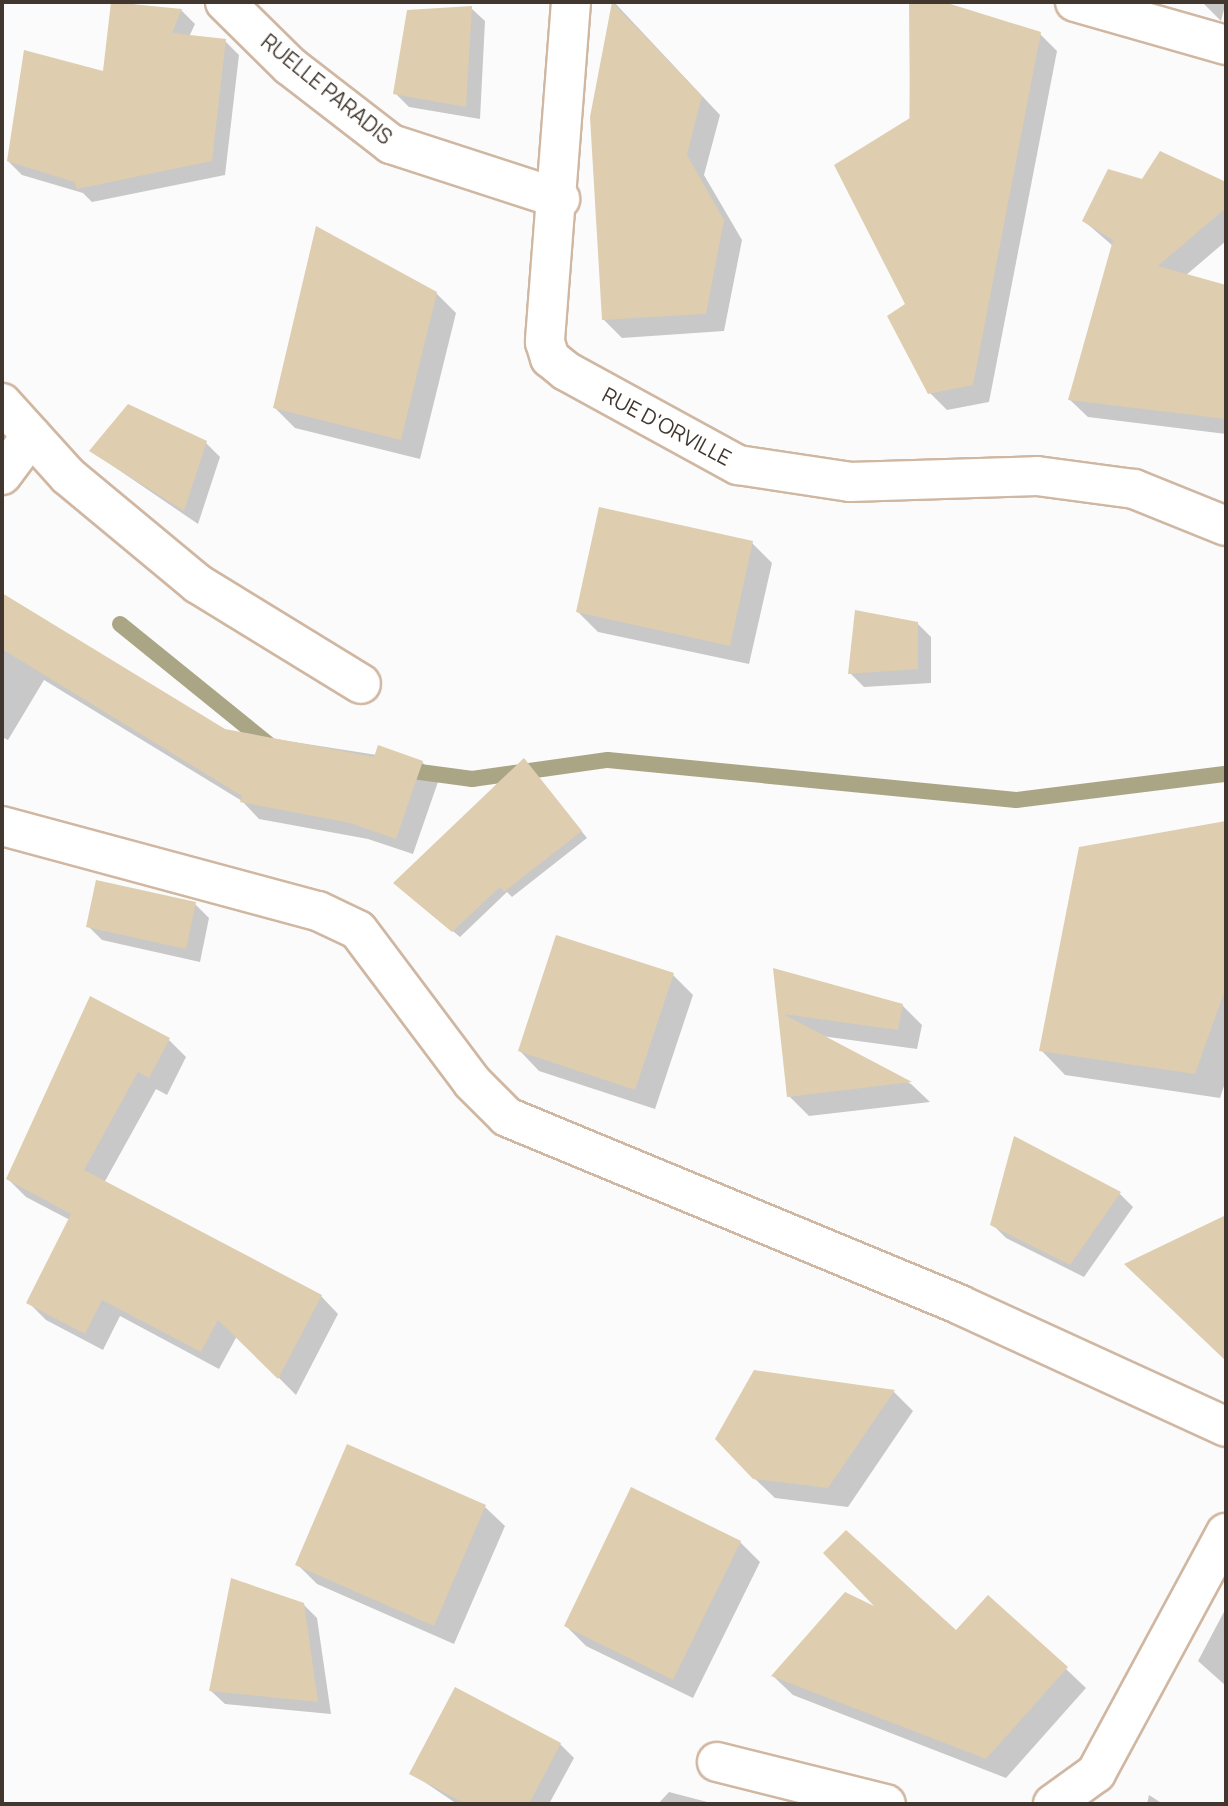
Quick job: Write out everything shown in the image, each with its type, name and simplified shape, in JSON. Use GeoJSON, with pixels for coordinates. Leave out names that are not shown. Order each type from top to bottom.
{"type":"FeatureCollection","features":[{"type":"Feature","properties":{"kind":"street","name":"RUELLE PARADIS"},"geometry":{"type":"LineString","coordinates":[[225,2],[290,65],[391,144],[559,199]]}},
{"type":"Feature","properties":{"kind":"street","name":"RUE D'ORVILLE"},"geometry":{"type":"LineString","coordinates":[[571,2],[559,199],[545,342],[550,358],[738,465],[850,482],[1037,476],[1134,489],[1226,526]]}},
{"type":"Feature","properties":{"kind":"street"},"geometry":{"type":"LineString","coordinates":[[1075,2],[1226,45]]}},
{"type":"Feature","properties":{"kind":"street"},"geometry":{"type":"LineString","coordinates":[[2,403],[68,476],[198,584],[361,684]]}},
{"type":"Feature","properties":{"kind":"street"},"geometry":{"type":"LineString","coordinates":[[2,475],[32,436]]}},
{"type":"Feature","properties":{"kind":"street"},"geometry":{"type":"LineString","coordinates":[[2,826],[318,911],[358,930],[472,1083],[507,1117],[960,1305],[1226,1427]]}},
{"type":"Feature","properties":{"kind":"street"},"geometry":{"type":"LineString","coordinates":[[1053,1804],[1096,1773],[1226,1533]]}},
{"type":"Feature","properties":{"kind":"street"},"geometry":{"type":"LineString","coordinates":[[716,1762],[886,1804]]}},
{"type":"Feature","properties":{"kind":"building"},"geometry":{"type":"Polygon","coordinates":[[[111,2],[182,9],[172,33],[226,39],[212,161],[77,189],[74,182],[7,161],[24,50],[103,71],[111,2]]]}},
{"type":"Feature","properties":{"kind":"building"},"geometry":{"type":"Polygon","coordinates":[[[612,2],[702,96],[687,155],[724,220],[706,314],[602,320],[590,117],[612,2]]]}},
{"type":"Feature","properties":{"kind":"building"},"geometry":{"type":"Polygon","coordinates":[[[909,2],[944,2],[1041,32],[973,385],[928,394],[887,316],[905,304],[834,165],[910,118],[909,2]]]}},
{"type":"Feature","properties":{"kind":"building"},"geometry":{"type":"Polygon","coordinates":[[[472,6],[466,107],[393,94],[407,10],[472,6]]]}},
{"type":"Feature","properties":{"kind":"building"},"geometry":{"type":"Polygon","coordinates":[[[1160,151],[1226,182],[1226,208],[1158,266],[1226,285],[1226,419],[1068,400],[1113,240],[1082,221],[1108,169],[1142,179],[1160,151]]]}},
{"type":"Feature","properties":{"kind":"building"},"geometry":{"type":"Polygon","coordinates":[[[316,226],[437,292],[401,440],[273,408],[316,226]]]}},
{"type":"Feature","properties":{"kind":"building"},"geometry":{"type":"Polygon","coordinates":[[[128,404],[207,441],[184,511],[89,451],[128,404]]]}},
{"type":"Feature","properties":{"kind":"building"},"geometry":{"type":"Polygon","coordinates":[[[599,507],[753,541],[730,646],[576,612],[599,507]]]}},
{"type":"Feature","properties":{"kind":"building"},"geometry":{"type":"Polygon","coordinates":[[[2,593],[225,729],[374,757],[378,745],[423,761],[396,839],[350,823],[240,802],[242,796],[2,649],[2,593]]]}},
{"type":"Feature","properties":{"kind":"building"},"geometry":{"type":"Polygon","coordinates":[[[855,610],[918,622],[918,669],[848,674],[855,610]]]}},
{"type":"Feature","properties":{"kind":"building"},"geometry":{"type":"Polygon","coordinates":[[[524,758],[582,831],[504,892],[500,887],[452,932],[393,883],[524,758]]]}},
{"type":"Feature","properties":{"kind":"building"},"geometry":{"type":"Polygon","coordinates":[[[1226,821],[1226,987],[1195,1074],[1039,1051],[1079,847],[1226,821]]]}},
{"type":"Feature","properties":{"kind":"building"},"geometry":{"type":"Polygon","coordinates":[[[96,880],[196,902],[186,949],[86,927],[96,880]]]}},
{"type":"Feature","properties":{"kind":"building"},"geometry":{"type":"Polygon","coordinates":[[[556,935],[674,973],[635,1090],[518,1051],[556,935]]]}},
{"type":"Feature","properties":{"kind":"building"},"geometry":{"type":"Polygon","coordinates":[[[773,968],[903,1004],[898,1030],[783,1014],[912,1082],[787,1097],[773,968]]]}},
{"type":"Feature","properties":{"kind":"building"},"geometry":{"type":"Polygon","coordinates":[[[90,996],[170,1038],[149,1078],[138,1072],[84,1170],[322,1295],[278,1379],[218,1320],[201,1352],[102,1300],[85,1334],[26,1303],[71,1214],[6,1179],[90,996]]]}},
{"type":"Feature","properties":{"kind":"building"},"geometry":{"type":"Polygon","coordinates":[[[1014,1136],[1121,1192],[1070,1265],[990,1225],[1014,1136]]]}},
{"type":"Feature","properties":{"kind":"building"},"geometry":{"type":"Polygon","coordinates":[[[1226,1215],[1226,1361],[1124,1264],[1226,1215]]]}},
{"type":"Feature","properties":{"kind":"building"},"geometry":{"type":"Polygon","coordinates":[[[754,1370],[895,1390],[828,1488],[753,1479],[715,1439],[754,1370]]]}},
{"type":"Feature","properties":{"kind":"building"},"geometry":{"type":"Polygon","coordinates":[[[347,1444],[486,1505],[434,1626],[295,1565],[347,1444]]]}},
{"type":"Feature","properties":{"kind":"building"},"geometry":{"type":"Polygon","coordinates":[[[631,1487],[741,1541],[673,1680],[564,1626],[631,1487]]]}},
{"type":"Feature","properties":{"kind":"building"},"geometry":{"type":"Polygon","coordinates":[[[846,1530],[956,1630],[988,1595],[1068,1667],[986,1759],[771,1676],[845,1592],[874,1606],[823,1553],[846,1530]]]}},
{"type":"Feature","properties":{"kind":"building"},"geometry":{"type":"Polygon","coordinates":[[[231,1578],[304,1603],[318,1702],[209,1691],[231,1578]]]}},
{"type":"Feature","properties":{"kind":"building"},"geometry":{"type":"Polygon","coordinates":[[[455,1687],[561,1743],[529,1804],[466,1804],[409,1774],[455,1687]]]}},
{"type":"Feature","properties":{"kind":"waterway"},"geometry":{"type":"LineString","coordinates":[[120,624],[273,748]]}},
{"type":"Feature","properties":{"kind":"waterway"},"geometry":{"type":"LineString","coordinates":[[398,769],[472,779],[608,760],[1016,800],[1226,774]]}}]}
